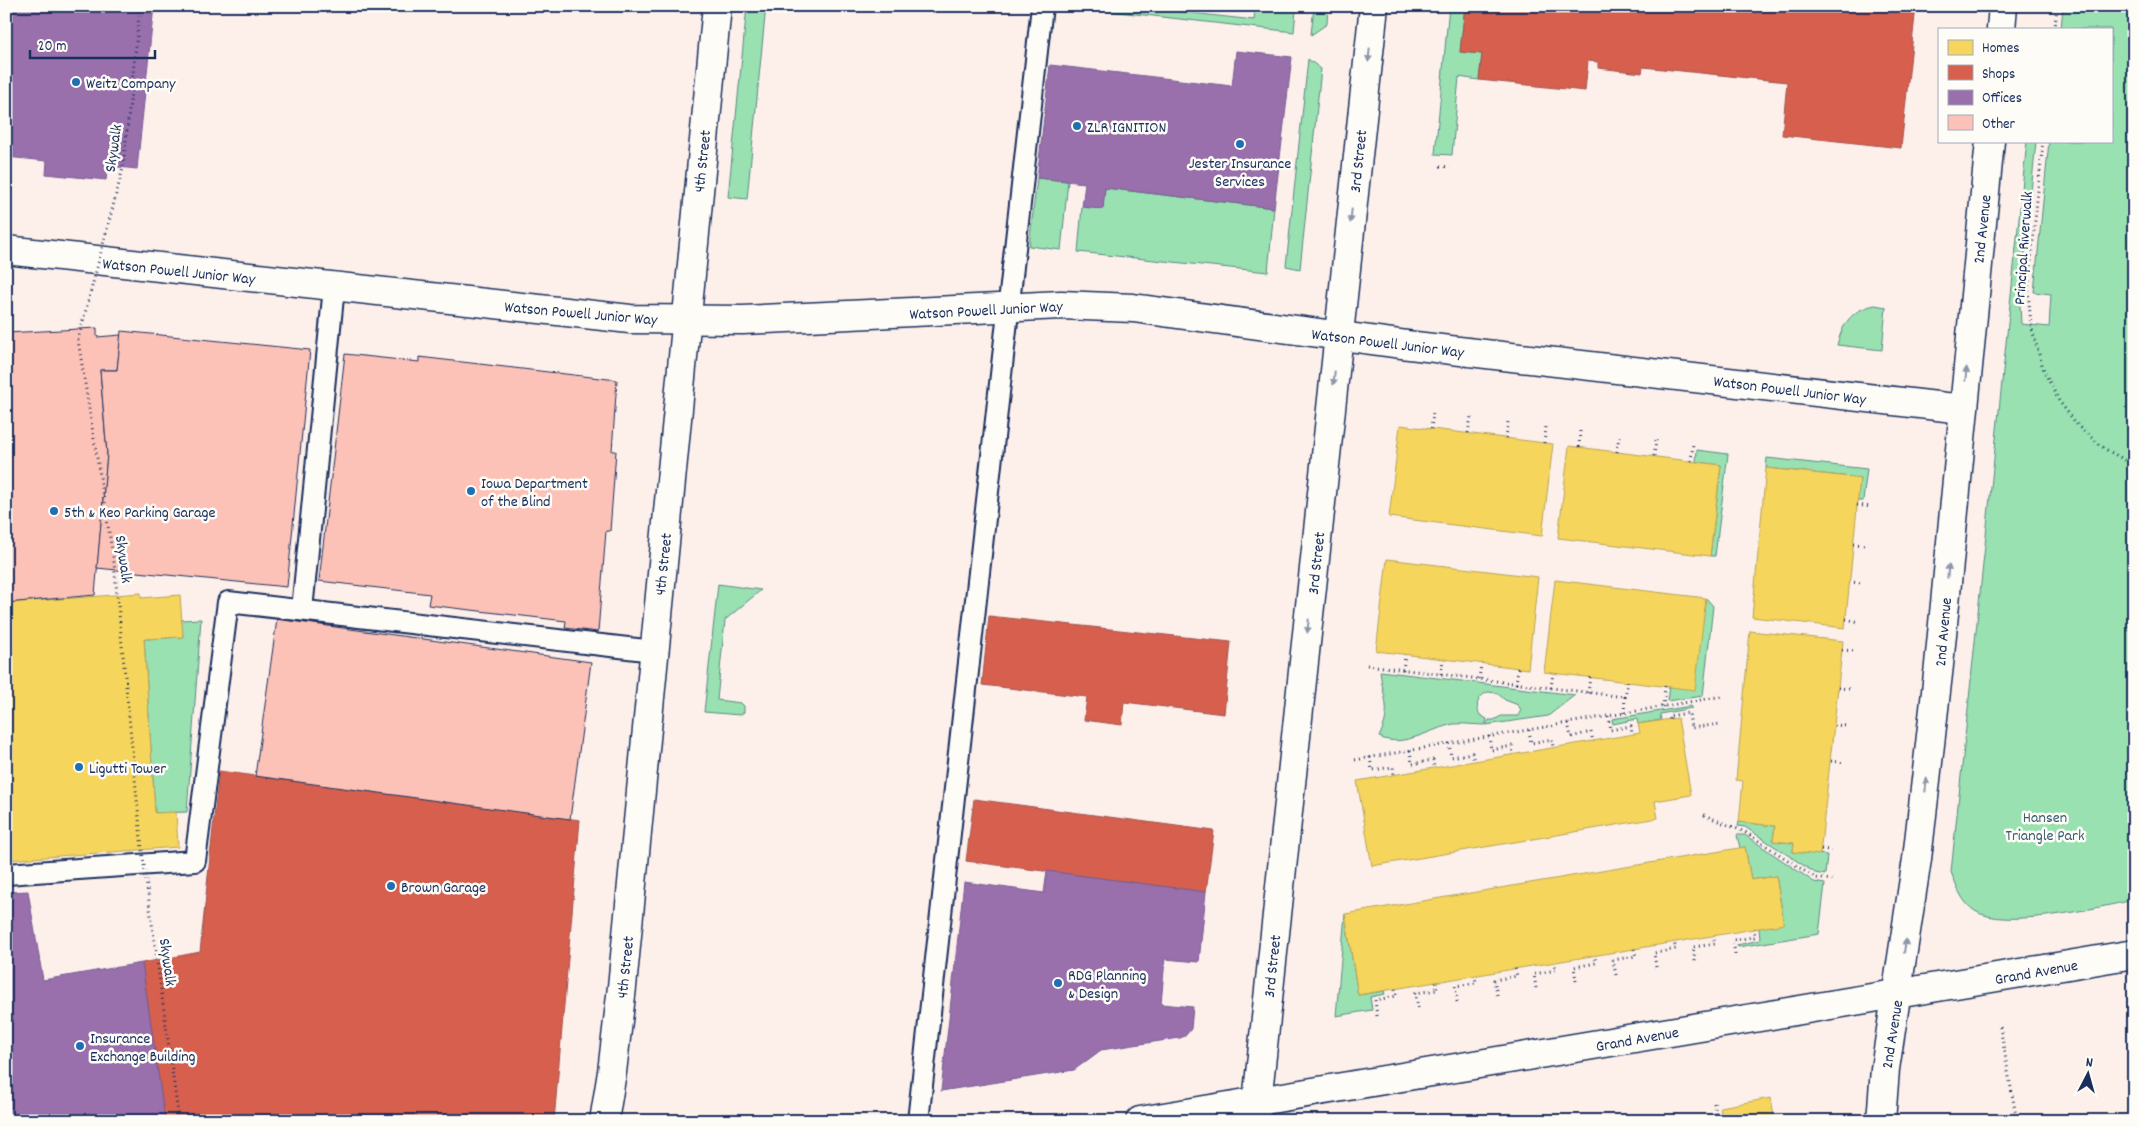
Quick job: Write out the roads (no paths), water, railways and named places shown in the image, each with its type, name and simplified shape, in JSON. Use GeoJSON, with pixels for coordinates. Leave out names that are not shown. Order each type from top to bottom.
{"type":"FeatureCollection","features":[{"type":"Feature","properties":{"kind":"main road","name":"4th Street"},"geometry":{"type":"LineString","coordinates":[[604,1121],[622,987],[716,6]]}},
{"type":"Feature","properties":{"kind":"main road","name":"3rd Street"},"geometry":{"type":"LineString","coordinates":[[1256,1111],[1374,6]]}},
{"type":"Feature","properties":{"kind":"main road"},"geometry":{"type":"LineString","coordinates":[[2001,28],[2003,6]]}},
{"type":"Feature","properties":{"kind":"main road","name":"2nd Avenue"},"geometry":{"type":"LineString","coordinates":[[1881,1121],[1885,1069],[1898,994],[1918,850],[1939,665],[1990,142]]}},
{"type":"Feature","properties":{"kind":"main road","name":"Watson Powell Junior Way"},"geometry":{"type":"LineString","coordinates":[[6,250],[630,319],[686,321],[762,319],[1061,305],[1112,306],[1339,336],[1963,409]]}},
{"type":"Feature","properties":{"kind":"main road","name":"Grand Avenue"},"geometry":{"type":"LineString","coordinates":[[1140,1121],[1256,1111],[1898,994],[2134,954]]}},
{"type":"Feature","properties":{"kind":"lane"},"geometry":{"type":"LineString","coordinates":[[918,1121],[1042,6]]}},
{"type":"Feature","properties":{"kind":"lane"},"geometry":{"type":"LineString","coordinates":[[302,610],[334,287]]}},
{"type":"Feature","properties":{"kind":"lane"},"geometry":{"type":"LineString","coordinates":[[6,874],[195,861],[228,602],[654,651]]}},
{"type":"Feature","properties":{"kind":"place","name":"Weitz Company"},"geometry":{"type":"Point","coordinates":[76,82]}},
{"type":"Feature","properties":{"kind":"place","name":"ZLR IGNITION"},"geometry":{"type":"Point","coordinates":[1077,126]}},
{"type":"Feature","properties":{"kind":"place","name":"Jester Insurance Services"},"geometry":{"type":"Point","coordinates":[1240,144]}},
{"type":"Feature","properties":{"kind":"place","name":"Iowa Department of the Blind"},"geometry":{"type":"Point","coordinates":[471,491]}},
{"type":"Feature","properties":{"kind":"place","name":"5th & Keo Parking Garage"},"geometry":{"type":"Point","coordinates":[54,511]}},
{"type":"Feature","properties":{"kind":"place","name":"Ligutti Tower"},"geometry":{"type":"Point","coordinates":[79,767]}},
{"type":"Feature","properties":{"kind":"place","name":"Brown Garage"},"geometry":{"type":"Point","coordinates":[391,886]}},
{"type":"Feature","properties":{"kind":"place","name":"RDG Planning & Design"},"geometry":{"type":"Point","coordinates":[1058,983]}},
{"type":"Feature","properties":{"kind":"place","name":"Insurance Exchange Building"},"geometry":{"type":"Point","coordinates":[80,1046]}},
{"type":"Feature","properties":{"kind":"park label","name":"Hansen Triangle Park"},"geometry":{"type":"Point","coordinates":[2045,825]}}]}
